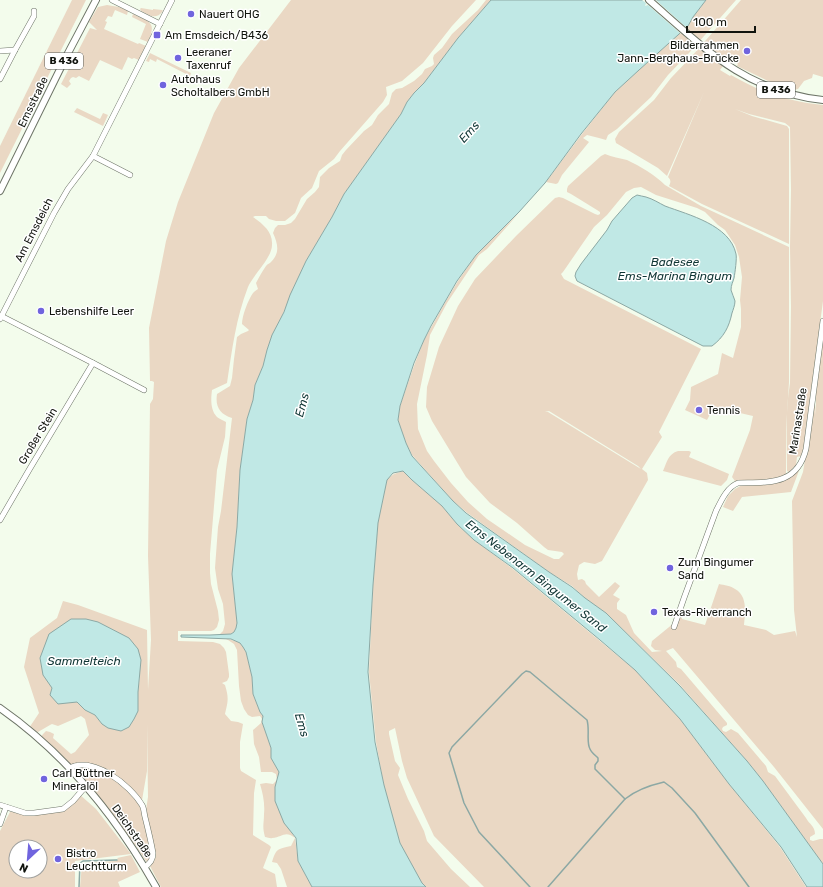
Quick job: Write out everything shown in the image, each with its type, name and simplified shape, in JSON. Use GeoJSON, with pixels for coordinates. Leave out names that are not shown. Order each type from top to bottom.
{"type":"FeatureCollection","features":[{"type":"Feature","properties":{"kind":"main road","name":"Emsstraße"},"geometry":{"type":"LineString","coordinates":[[0,191],[67,55],[96,0]]}},
{"type":"Feature","properties":{"kind":"main road","name":"B 436"},"geometry":{"type":"LineString","coordinates":[[649,0],[706,50],[752,80],[777,90],[823,100]]}},
{"type":"Feature","properties":{"kind":"main road","name":"Deichstraße"},"geometry":{"type":"LineString","coordinates":[[0,708],[29,730],[86,786],[123,833],[156,887]]}},
{"type":"Feature","properties":{"kind":"street"},"geometry":{"type":"LineString","coordinates":[[112,0],[160,24]]}},
{"type":"Feature","properties":{"kind":"street","name":"Am Emsdeich"},"geometry":{"type":"LineString","coordinates":[[1,317],[54,213],[68,189],[93,156],[172,0]]}},
{"type":"Feature","properties":{"kind":"street"},"geometry":{"type":"LineString","coordinates":[[0,79],[14,50],[34,16],[34,11]]}},
{"type":"Feature","properties":{"kind":"street"},"geometry":{"type":"LineString","coordinates":[[0,51],[14,50]]}},
{"type":"Feature","properties":{"kind":"street"},"geometry":{"type":"LineString","coordinates":[[93,156],[130,175]]}},
{"type":"Feature","properties":{"kind":"street"},"geometry":{"type":"LineString","coordinates":[[1,317],[144,390]]}},
{"type":"Feature","properties":{"kind":"street","name":"Marinastraße"},"geometry":{"type":"LineString","coordinates":[[674,626],[716,511],[722,499],[731,487],[738,483],[780,480],[796,469],[801,463],[806,449],[823,321]]}},
{"type":"Feature","properties":{"kind":"street","name":"Großer Stein"},"geometry":{"type":"LineString","coordinates":[[0,520],[93,363]]}},
{"type":"Feature","properties":{"kind":"street"},"geometry":{"type":"LineString","coordinates":[[69,768],[82,765],[96,768],[107,773],[127,787],[143,805],[153,854],[152,861],[145,867]]}},
{"type":"Feature","properties":{"kind":"street"},"geometry":{"type":"LineString","coordinates":[[0,805],[25,813],[63,809],[73,801],[86,786]]}},
{"type":"Feature","properties":{"kind":"street"},"geometry":{"type":"LineString","coordinates":[[0,824],[6,807]]}},
{"type":"Feature","properties":{"kind":"shaded area"},"geometry":{"type":"Polygon","coordinates":[[[72,0],[86,0],[0,173],[0,146],[72,0]]]}},
{"type":"Feature","properties":{"kind":"shaded area"},"geometry":{"type":"Polygon","coordinates":[[[291,0],[476,0],[452,26],[423,63],[402,81],[386,87],[387,95],[383,102],[334,159],[319,171],[312,188],[301,198],[295,213],[285,221],[276,221],[269,219],[266,216],[253,217],[269,232],[272,240],[271,250],[266,261],[250,282],[240,310],[227,383],[212,390],[213,411],[217,417],[226,422],[225,437],[217,470],[210,554],[211,584],[219,620],[217,627],[211,631],[178,631],[178,641],[213,642],[220,644],[226,652],[229,677],[227,681],[222,683],[225,685],[228,696],[225,714],[231,721],[243,724],[240,742],[240,768],[241,771],[256,780],[254,793],[253,835],[271,847],[263,868],[275,874],[277,887],[161,887],[150,866],[156,856],[146,810],[148,797],[147,723],[147,771],[141,806],[153,856],[148,864],[99,797],[71,766],[41,737],[46,731],[54,734],[53,738],[71,754],[75,752],[89,735],[85,719],[81,716],[58,726],[52,724],[38,732],[29,728],[39,713],[24,667],[30,638],[57,618],[63,601],[147,630],[148,690],[151,640],[148,556],[150,404],[153,399],[154,382],[150,381],[149,328],[166,241],[178,202],[214,113],[239,68],[291,0]],[[86,619],[50,695],[77,702],[85,710],[95,715],[102,724],[138,692],[140,676],[129,638],[98,622],[86,619]]]}},
{"type":"Feature","properties":{"kind":"shaded area"},"geometry":{"type":"Polygon","coordinates":[[[486,0],[491,0],[458,38],[424,83],[407,102],[401,114],[344,194],[306,261],[267,350],[263,366],[255,385],[253,400],[247,419],[240,470],[237,527],[232,574],[237,623],[233,633],[216,635],[223,631],[225,624],[223,604],[218,589],[215,568],[218,527],[232,418],[221,412],[219,409],[217,394],[230,386],[237,337],[249,330],[242,324],[246,308],[253,293],[258,289],[256,283],[259,277],[276,255],[277,245],[273,233],[275,228],[278,225],[291,223],[295,219],[307,199],[319,187],[320,177],[329,168],[340,161],[346,150],[364,131],[372,125],[378,115],[389,104],[392,93],[396,89],[402,88],[414,81],[425,69],[432,66],[434,64],[434,55],[442,48],[452,34],[478,10],[486,0]]]}},
{"type":"Feature","properties":{"kind":"shaded area"},"geometry":{"type":"Polygon","coordinates":[[[706,0],[736,0],[668,75],[651,97],[617,129],[608,135],[606,140],[587,135],[583,138],[589,142],[562,175],[558,183],[546,182],[615,92],[688,26],[706,0]]]}},
{"type":"Feature","properties":{"kind":"shaded area"},"geometry":{"type":"Polygon","coordinates":[[[741,0],[823,0],[823,77],[813,74],[812,78],[804,81],[798,89],[794,90],[768,81],[737,66],[738,64],[729,58],[720,70],[764,91],[787,99],[823,105],[823,301],[803,452],[801,456],[797,457],[796,465],[789,472],[787,471],[787,405],[790,383],[791,306],[790,127],[785,123],[735,109],[752,116],[787,126],[789,129],[789,244],[702,204],[669,186],[670,179],[668,177],[704,92],[667,176],[658,168],[616,143],[615,139],[619,132],[654,100],[671,78],[741,0]]]}},
{"type":"Feature","properties":{"kind":"shaded area"},"geometry":{"type":"Polygon","coordinates":[[[107,5],[119,7],[128,11],[127,15],[115,10],[112,17],[108,16],[105,21],[107,22],[104,29],[146,46],[139,60],[128,57],[122,70],[100,60],[89,81],[79,76],[76,78],[73,77],[69,81],[71,84],[67,88],[61,84],[90,28],[97,30],[89,22],[98,7],[107,5]]]}},
{"type":"Feature","properties":{"kind":"shaded area"},"geometry":{"type":"Polygon","coordinates":[[[141,8],[163,11],[158,16],[153,16],[141,11],[141,8]]]}},
{"type":"Feature","properties":{"kind":"shaded area"},"geometry":{"type":"Polygon","coordinates":[[[133,14],[148,21],[152,26],[151,35],[148,42],[140,39],[146,24],[132,17],[133,14]]]}},
{"type":"Feature","properties":{"kind":"shaded area"},"geometry":{"type":"Polygon","coordinates":[[[150,53],[191,73],[190,76],[157,59],[156,62],[150,59],[149,62],[146,61],[150,53]]]}},
{"type":"Feature","properties":{"kind":"shaded area"},"geometry":{"type":"Polygon","coordinates":[[[77,108],[100,119],[103,113],[108,115],[103,126],[74,112],[77,108]]]}},
{"type":"Feature","properties":{"kind":"shaded area"},"geometry":{"type":"Polygon","coordinates":[[[605,154],[632,162],[652,174],[665,185],[701,206],[789,247],[789,382],[786,430],[786,474],[779,479],[765,481],[735,481],[732,477],[750,430],[753,416],[714,407],[707,420],[685,410],[690,400],[691,387],[718,374],[722,353],[733,358],[741,327],[740,300],[742,277],[739,257],[735,245],[725,230],[705,212],[697,208],[656,195],[641,187],[634,188],[626,192],[607,215],[594,227],[561,274],[564,279],[701,349],[659,432],[662,437],[642,469],[647,473],[648,480],[602,561],[595,564],[584,562],[579,565],[577,574],[578,580],[582,579],[585,581],[586,584],[599,597],[615,582],[620,586],[613,595],[620,599],[617,603],[617,609],[626,615],[634,633],[652,652],[662,651],[655,650],[651,646],[652,641],[674,623],[680,616],[682,616],[682,619],[705,625],[719,584],[733,588],[742,596],[745,605],[744,625],[766,630],[774,635],[795,631],[797,637],[794,610],[792,501],[803,472],[814,390],[816,415],[816,388],[823,333],[823,829],[774,767],[673,648],[666,651],[676,662],[677,667],[681,669],[727,723],[727,725],[722,729],[723,731],[726,732],[731,729],[738,733],[766,766],[768,772],[775,776],[813,827],[815,834],[810,837],[810,840],[813,841],[823,839],[823,864],[763,781],[680,685],[606,613],[585,598],[572,586],[549,572],[453,501],[412,455],[398,420],[400,406],[424,340],[446,301],[476,255],[519,213],[487,249],[479,255],[447,303],[430,335],[417,404],[418,429],[427,451],[434,461],[468,502],[487,519],[525,545],[554,559],[559,559],[564,554],[562,552],[548,550],[544,547],[517,523],[490,503],[466,477],[432,421],[426,407],[427,387],[439,347],[458,306],[475,279],[516,236],[555,198],[563,198],[595,214],[600,214],[597,210],[567,192],[567,189],[568,186],[605,154]],[[549,411],[545,412],[548,412],[641,469],[549,411]]]}},
{"type":"Feature","properties":{"kind":"shaded area"},"geometry":{"type":"Polygon","coordinates":[[[678,451],[689,451],[691,452],[689,457],[729,474],[727,480],[721,486],[663,471],[670,456],[678,451]]]}},
{"type":"Feature","properties":{"kind":"shaded area"},"geometry":{"type":"Polygon","coordinates":[[[800,468],[791,492],[742,497],[733,511],[723,507],[728,496],[742,485],[763,485],[782,481],[800,468]]]}},
{"type":"Feature","properties":{"kind":"shaded area"},"geometry":{"type":"Polygon","coordinates":[[[403,471],[442,506],[458,525],[474,540],[513,569],[635,670],[680,719],[729,784],[780,847],[806,887],[484,887],[434,836],[407,778],[395,728],[389,731],[389,734],[395,761],[400,768],[398,775],[424,831],[427,841],[451,869],[470,887],[420,887],[400,843],[384,786],[376,742],[369,672],[373,585],[378,522],[387,479],[394,474],[403,471]]]}},
{"type":"Feature","properties":{"kind":"shaded area"},"geometry":{"type":"Polygon","coordinates":[[[224,638],[240,643],[246,652],[252,677],[253,694],[263,716],[262,722],[271,748],[271,757],[279,772],[292,833],[295,838],[289,834],[271,838],[265,837],[263,828],[264,803],[260,784],[273,784],[277,780],[276,774],[272,772],[261,772],[259,757],[254,744],[253,730],[261,723],[262,719],[260,716],[252,717],[248,715],[244,709],[241,701],[239,686],[237,650],[234,644],[224,638]]]}},
{"type":"Feature","properties":{"kind":"shaded area"},"geometry":{"type":"Polygon","coordinates":[[[79,794],[96,809],[131,854],[75,861],[75,887],[0,887],[0,831],[10,812],[32,813],[62,810],[79,794]]]}},
{"type":"Feature","properties":{"kind":"shaded area"},"geometry":{"type":"Polygon","coordinates":[[[295,838],[298,861],[312,887],[287,887],[281,869],[277,863],[272,862],[276,852],[291,846],[295,838]]]}},
{"type":"Feature","properties":{"kind":"shaded area"},"geometry":{"type":"Polygon","coordinates":[[[131,855],[140,872],[118,882],[120,887],[80,887],[82,864],[116,861],[118,859],[117,858],[131,855]]]}},
{"type":"Feature","properties":{"kind":"water"},"geometry":{"type":"Polygon","coordinates":[[[491,0],[706,0],[688,26],[615,92],[581,134],[545,183],[519,212],[476,255],[457,281],[424,340],[414,363],[400,406],[398,420],[406,443],[412,456],[466,513],[572,587],[606,613],[680,686],[747,761],[823,864],[823,887],[807,887],[781,847],[729,784],[680,719],[635,670],[513,568],[474,540],[457,524],[442,506],[403,471],[393,473],[387,480],[378,523],[368,672],[375,742],[384,785],[400,843],[422,883],[426,887],[312,887],[298,861],[296,838],[284,823],[275,801],[275,787],[279,772],[271,758],[271,748],[262,722],[263,716],[253,694],[252,677],[246,652],[240,643],[231,639],[181,637],[181,635],[231,634],[236,628],[237,623],[232,574],[237,527],[240,470],[247,419],[253,400],[255,385],[263,366],[272,335],[284,312],[290,295],[306,261],[344,194],[401,114],[407,102],[424,83],[458,38],[491,0]]]}},
{"type":"Feature","properties":{"kind":"water","name":"Badesee Ems-Marina Bingum"},"geometry":{"type":"Polygon","coordinates":[[[637,195],[649,198],[665,206],[707,222],[717,228],[732,244],[736,254],[736,266],[731,290],[735,304],[725,331],[720,339],[712,346],[703,346],[577,281],[575,276],[581,264],[607,230],[612,221],[632,198],[637,195]]]}},
{"type":"Feature","properties":{"kind":"water","name":"Sammelteich"},"geometry":{"type":"Polygon","coordinates":[[[71,619],[86,619],[98,622],[129,638],[138,649],[141,660],[138,711],[129,727],[121,731],[108,728],[102,724],[95,715],[85,710],[77,702],[58,704],[50,695],[52,688],[43,675],[40,658],[49,634],[71,619]]]}},
{"type":"Feature","properties":{"kind":"pier"},"geometry":{"type":"Polygon","coordinates":[[[642,0],[656,0],[688,29],[681,34],[648,5],[645,6],[646,3],[642,0]]]}},
{"type":"Feature","properties":{"kind":"waterway"},"geometry":{"type":"LineString","coordinates":[[530,887],[479,832],[464,803],[449,753],[452,747],[522,674],[526,671],[530,672],[587,720],[589,746],[591,751],[598,758],[595,769],[625,799]]}},
{"type":"Feature","properties":{"kind":"waterway"},"geometry":{"type":"LineString","coordinates":[[548,887],[625,799],[644,788],[664,782],[672,788],[695,813],[749,887]]}},
{"type":"Feature","properties":{"kind":"waterway"},"geometry":{"type":"LineString","coordinates":[[79,887],[80,863],[83,861],[117,860]]}},
{"type":"Feature","properties":{"kind":"place","name":"Nauert OHG"},"geometry":{"type":"Point","coordinates":[191,14]}},
{"type":"Feature","properties":{"kind":"place","name":"Am Emsdeich/B436"},"geometry":{"type":"Point","coordinates":[157,35]}},
{"type":"Feature","properties":{"kind":"place","name":"Bilderrahmen Jann-Berghaus-Brücke"},"geometry":{"type":"Point","coordinates":[747,51]}},
{"type":"Feature","properties":{"kind":"place","name":"Leeraner Taxenruf"},"geometry":{"type":"Point","coordinates":[178,58]}},
{"type":"Feature","properties":{"kind":"place","name":"Autohaus Scholtalbers GmbH"},"geometry":{"type":"Point","coordinates":[163,85]}},
{"type":"Feature","properties":{"kind":"place","name":"Lebenshilfe Leer"},"geometry":{"type":"Point","coordinates":[41,311]}},
{"type":"Feature","properties":{"kind":"place","name":"Tennis"},"geometry":{"type":"Point","coordinates":[699,410]}},
{"type":"Feature","properties":{"kind":"place","name":"Zum Bingumer Sand"},"geometry":{"type":"Point","coordinates":[670,568]}},
{"type":"Feature","properties":{"kind":"place","name":"Texas-Riverranch"},"geometry":{"type":"Point","coordinates":[654,612]}},
{"type":"Feature","properties":{"kind":"place","name":"Carl Büttner Mineralöl"},"geometry":{"type":"Point","coordinates":[44,779]}},
{"type":"Feature","properties":{"kind":"place","name":"Bistro Leuchtturm"},"geometry":{"type":"Point","coordinates":[58,859]}},
{"type":"Feature","properties":{"kind":"water label","name":"Ems"},"geometry":{"type":"Point","coordinates":[469,132]}},
{"type":"Feature","properties":{"kind":"water label","name":"Ems"},"geometry":{"type":"Point","coordinates":[302,405]}},
{"type":"Feature","properties":{"kind":"water label","name":"Ems Nebenarm Bingumer Sand"},"geometry":{"type":"Point","coordinates":[536,576]}},
{"type":"Feature","properties":{"kind":"water label","name":"Ems"},"geometry":{"type":"Point","coordinates":[302,725]}}]}
